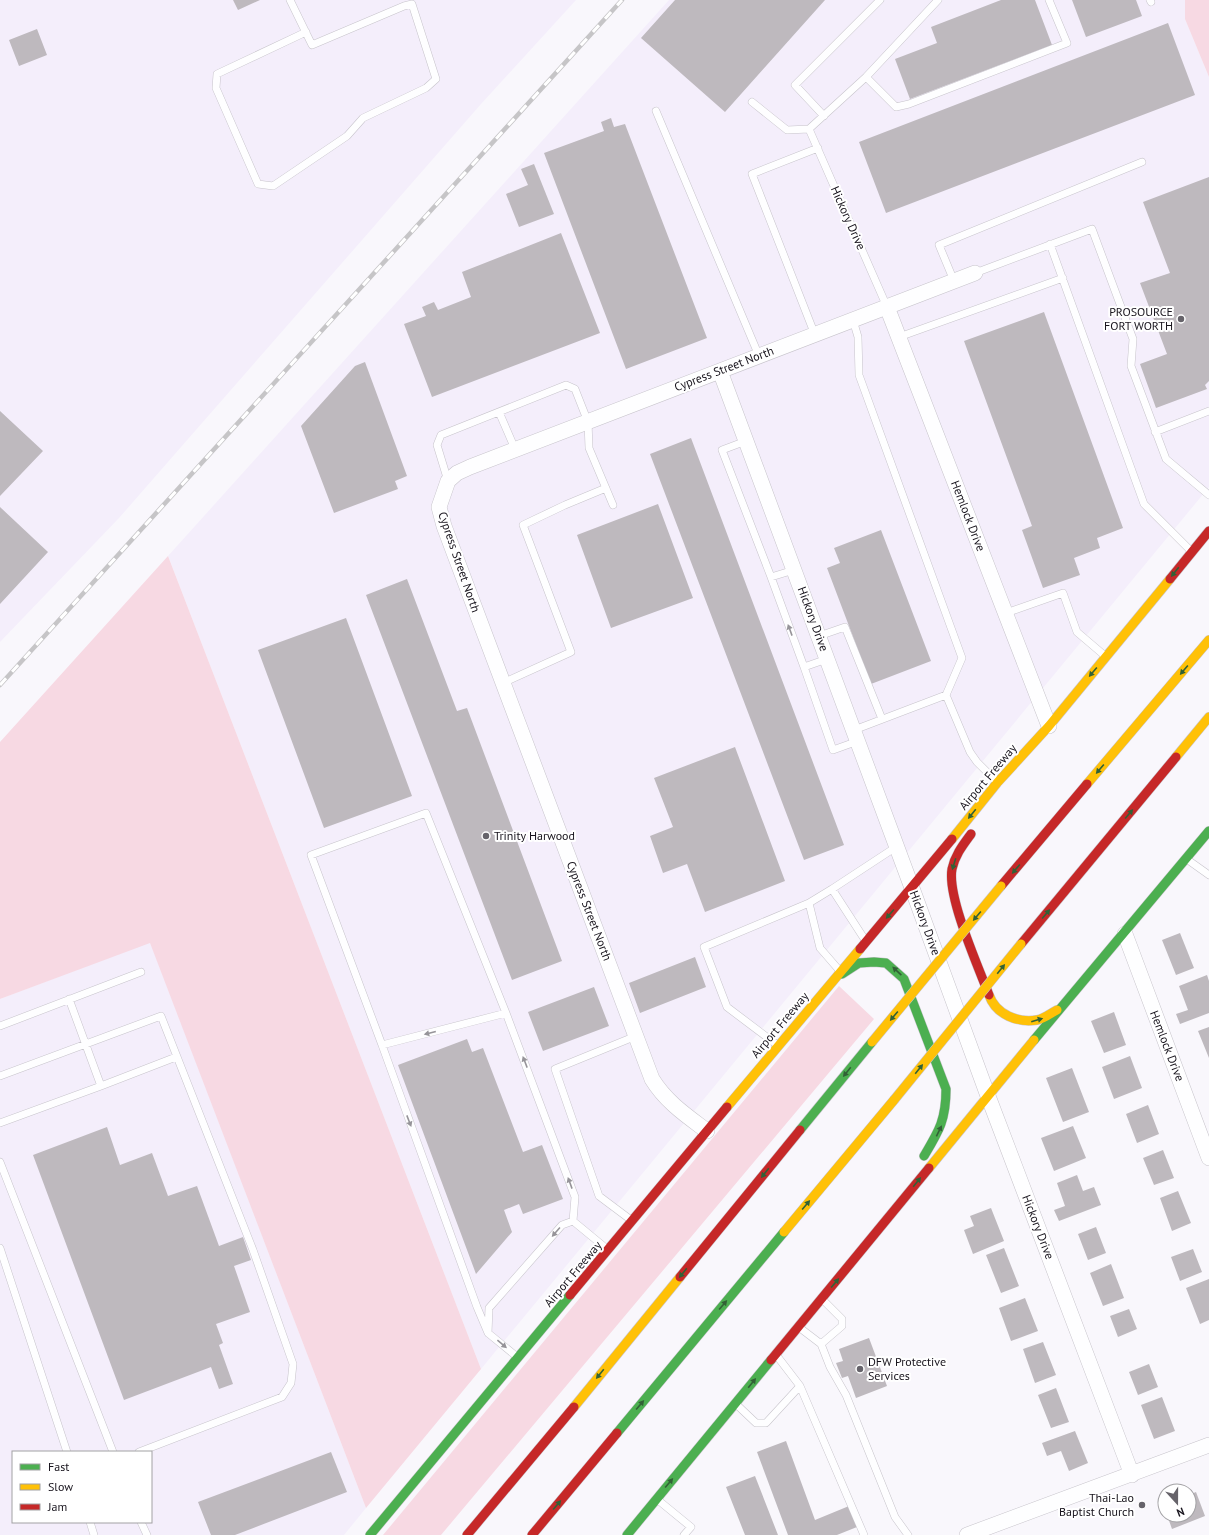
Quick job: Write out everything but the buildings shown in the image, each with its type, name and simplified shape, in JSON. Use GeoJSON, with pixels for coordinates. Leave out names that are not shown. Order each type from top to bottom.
{"type":"FeatureCollection","features":[{"type":"Feature","properties":{"kind":"main road","name":"Airport Freeway"},"geometry":{"type":"LineString","coordinates":[[370,1535],[840,971],[912,888],[997,783],[1049,726],[1209,531]]}},
{"type":"Feature","properties":{"kind":"main road"},"geometry":{"type":"LineString","coordinates":[[467,1535],[514,1480],[872,1042],[1209,640]]}},
{"type":"Feature","properties":{"kind":"main road"},"geometry":{"type":"LineString","coordinates":[[532,1535],[894,1100],[1209,717]]}},
{"type":"Feature","properties":{"kind":"main road"},"geometry":{"type":"LineString","coordinates":[[997,783],[997,796]]}},
{"type":"Feature","properties":{"kind":"main road"},"geometry":{"type":"LineString","coordinates":[[977,826],[958,851],[952,870],[955,903],[991,1002],[1006,1016],[1026,1021],[1039,1020],[1065,1005]]}},
{"type":"Feature","properties":{"kind":"main road"},"geometry":{"type":"LineString","coordinates":[[627,1535],[988,1096],[1125,934],[1209,831]]}},
{"type":"Feature","properties":{"kind":"main road"},"geometry":{"type":"LineString","coordinates":[[833,980],[859,963],[874,962],[886,963],[904,979],[941,1072],[946,1089],[946,1101],[941,1128],[865,1246]]}},
{"type":"Feature","properties":{"kind":"street","name":"Cypress Street North"},"geometry":{"type":"LineString","coordinates":[[708,1131],[675,1107],[660,1092],[652,1079],[444,526],[439,507],[448,481],[456,473],[975,273]]}},
{"type":"Feature","properties":{"kind":"street","name":"Hemlock Drive"},"geometry":{"type":"LineString","coordinates":[[887,307],[1049,726]]}},
{"type":"Feature","properties":{"kind":"street","name":"Hickory Drive"},"geometry":{"type":"LineString","coordinates":[[720,371],[856,735],[988,1096],[1132,1474]]}},
{"type":"Feature","properties":{"kind":"street","name":"Hemlock Drive"},"geometry":{"type":"LineString","coordinates":[[1125,934],[1209,1158]]}},
{"type":"Feature","properties":{"kind":"street"},"geometry":{"type":"LineString","coordinates":[[970,1534],[1209,1446]]}},
{"type":"Feature","properties":{"kind":"lane"},"geometry":{"type":"LineString","coordinates":[[290,0],[306,32],[312,45],[412,4],[436,79],[426,88],[363,118],[347,136],[273,186],[258,184],[216,88],[217,74],[306,32]]}},
{"type":"Feature","properties":{"kind":"lane"},"geometry":{"type":"LineString","coordinates":[[824,116],[795,85],[880,0]]}},
{"type":"Feature","properties":{"kind":"lane"},"geometry":{"type":"LineString","coordinates":[[752,102],[787,130],[810,129],[866,77],[938,0]]}},
{"type":"Feature","properties":{"kind":"lane"},"geometry":{"type":"LineString","coordinates":[[866,77],[896,107],[910,104],[1067,43],[1049,0]]}},
{"type":"Feature","properties":{"kind":"lane"},"geometry":{"type":"LineString","coordinates":[[656,112],[758,356]]}},
{"type":"Feature","properties":{"kind":"lane","name":"Hickory Drive"},"geometry":{"type":"LineString","coordinates":[[810,129],[887,307]]}},
{"type":"Feature","properties":{"kind":"lane"},"geometry":{"type":"LineString","coordinates":[[815,335],[752,174],[818,148]]}},
{"type":"Feature","properties":{"kind":"lane"},"geometry":{"type":"LineString","coordinates":[[954,281],[939,245],[1142,162]]}},
{"type":"Feature","properties":{"kind":"lane"},"geometry":{"type":"LineString","coordinates":[[975,273],[1092,229],[1133,339],[1131,366],[1166,459],[1209,495]]}},
{"type":"Feature","properties":{"kind":"lane"},"geometry":{"type":"LineString","coordinates":[[1050,244],[1144,504],[1192,552]]}},
{"type":"Feature","properties":{"kind":"lane"},"geometry":{"type":"LineString","coordinates":[[899,338],[1062,278]]}},
{"type":"Feature","properties":{"kind":"lane"},"geometry":{"type":"LineString","coordinates":[[746,441],[722,450],[771,577],[833,750],[882,719],[946,694],[962,658],[859,375],[858,337],[853,320]]}},
{"type":"Feature","properties":{"kind":"lane"},"geometry":{"type":"LineString","coordinates":[[448,481],[436,446],[441,435],[566,385],[575,389],[588,422],[589,448],[613,505]]}},
{"type":"Feature","properties":{"kind":"lane"},"geometry":{"type":"LineString","coordinates":[[499,412],[515,450]]}},
{"type":"Feature","properties":{"kind":"lane"},"geometry":{"type":"LineString","coordinates":[[1156,432],[1209,412]]}},
{"type":"Feature","properties":{"kind":"lane"},"geometry":{"type":"LineString","coordinates":[[503,683],[571,652],[523,525],[606,488]]}},
{"type":"Feature","properties":{"kind":"lane"},"geometry":{"type":"LineString","coordinates":[[771,577],[794,570]]}},
{"type":"Feature","properties":{"kind":"lane"},"geometry":{"type":"LineString","coordinates":[[1006,614],[1063,593],[1077,632],[1106,656]]}},
{"type":"Feature","properties":{"kind":"lane"},"geometry":{"type":"LineString","coordinates":[[819,636],[845,626],[882,719]]}},
{"type":"Feature","properties":{"kind":"lane"},"geometry":{"type":"LineString","coordinates":[[804,667],[827,659]]}},
{"type":"Feature","properties":{"kind":"lane"},"geometry":{"type":"LineString","coordinates":[[946,694],[970,752],[977,762],[997,783]]}},
{"type":"Feature","properties":{"kind":"lane"},"geometry":{"type":"LineString","coordinates":[[519,1358],[488,1333],[477,1307],[311,855],[426,813],[506,1013],[575,1197],[573,1221]]}},
{"type":"Feature","properties":{"kind":"lane"},"geometry":{"type":"LineString","coordinates":[[778,1046],[726,1007],[704,947],[809,903],[896,847]]}},
{"type":"Feature","properties":{"kind":"lane"},"geometry":{"type":"LineString","coordinates":[[1186,859],[1209,875]]}},
{"type":"Feature","properties":{"kind":"lane"},"geometry":{"type":"LineString","coordinates":[[832,889],[866,942]]}},
{"type":"Feature","properties":{"kind":"lane"},"geometry":{"type":"LineString","coordinates":[[809,903],[820,948],[840,971]]}},
{"type":"Feature","properties":{"kind":"lane"},"geometry":{"type":"LineString","coordinates":[[0,1026],[141,972]]}},
{"type":"Feature","properties":{"kind":"lane"},"geometry":{"type":"LineString","coordinates":[[69,999],[101,1086]]}},
{"type":"Feature","properties":{"kind":"lane"},"geometry":{"type":"LineString","coordinates":[[382,1045],[506,1013]]}},
{"type":"Feature","properties":{"kind":"lane"},"geometry":{"type":"LineString","coordinates":[[0,1076],[161,1016],[253,1250],[293,1364],[291,1383],[282,1396],[142,1451]]}},
{"type":"Feature","properties":{"kind":"lane"},"geometry":{"type":"LineString","coordinates":[[633,1221],[599,1196],[555,1069],[636,1036]]}},
{"type":"Feature","properties":{"kind":"lane"},"geometry":{"type":"LineString","coordinates":[[0,1123],[176,1057]]}},
{"type":"Feature","properties":{"kind":"lane"},"geometry":{"type":"LineString","coordinates":[[0,1162],[113,1451]]}},
{"type":"Feature","properties":{"kind":"lane"},"geometry":{"type":"LineString","coordinates":[[573,1221],[609,1250]]}},
{"type":"Feature","properties":{"kind":"lane"},"geometry":{"type":"LineString","coordinates":[[488,1333],[489,1308],[562,1225],[573,1221]]}},
{"type":"Feature","properties":{"kind":"lane"},"geometry":{"type":"LineString","coordinates":[[0,1248],[66,1451]]}},
{"type":"Feature","properties":{"kind":"lane"},"geometry":{"type":"LineString","coordinates":[[821,1344],[842,1326],[842,1319],[822,1298]]}},
{"type":"Feature","properties":{"kind":"lane"},"geometry":{"type":"LineString","coordinates":[[798,1327],[821,1344],[830,1367],[846,1395],[895,1517],[908,1535]]}},
{"type":"Feature","properties":{"kind":"lane"},"geometry":{"type":"LineString","coordinates":[[776,1354],[800,1386],[864,1535]]}},
{"type":"Feature","properties":{"kind":"lane"},"geometry":{"type":"LineString","coordinates":[[735,1404],[756,1423],[766,1423],[800,1386]]}},
{"type":"Feature","properties":{"kind":"lane"},"geometry":{"type":"LineString","coordinates":[[657,1499],[691,1527],[684,1535]]}},
{"type":"Feature","properties":{"kind":"lane"},"geometry":{"type":"LineString","coordinates":[[90,1523],[94,1535]]}},
{"type":"Feature","properties":{"kind":"lane"},"geometry":{"type":"LineString","coordinates":[[142,1523],[147,1535]]}},
{"type":"Feature","properties":{"kind":"shaded area"},"geometry":{"type":"Polygon","coordinates":[[[0,0],[576,0],[481,104],[119,518],[0,642],[0,0]]]}},
{"type":"Feature","properties":{"kind":"shaded area"},"geometry":{"type":"Polygon","coordinates":[[[669,0],[1185,0],[1185,19],[1209,77],[1209,487],[481,1369],[168,556],[669,0]]]}},
{"type":"Feature","properties":{"kind":"shaded area"},"geometry":{"type":"Polygon","coordinates":[[[1185,0],[1209,0],[1209,77],[1185,19],[1185,0]]]}},
{"type":"Feature","properties":{"kind":"shaded area"},"geometry":{"type":"Polygon","coordinates":[[[168,556],[481,1369],[366,1508],[150,943],[0,999],[0,742],[168,556]]]}},
{"type":"Feature","properties":{"kind":"shaded area"},"geometry":{"type":"Polygon","coordinates":[[[150,942],[366,1508],[344,1535],[0,1535],[0,999],[150,942]]]}},
{"type":"Feature","properties":{"kind":"shaded area"},"geometry":{"type":"Polygon","coordinates":[[[839,986],[874,1019],[441,1535],[383,1535],[839,986]]]}},
{"type":"Feature","properties":{"kind":"railway"},"geometry":{"type":"LineString","coordinates":[[0,685],[622,0]]}},
{"type":"Feature","properties":{"kind":"traffic: fast"},"geometry":{"type":"LineString","coordinates":[[1034,1040],[1209,831]]}},
{"type":"Feature","properties":{"kind":"traffic: fast"},"geometry":{"type":"LineString","coordinates":[[842,974],[859,963],[874,962],[886,963],[904,979],[946,1089],[945,1109],[941,1125],[924,1156]]}},
{"type":"Feature","properties":{"kind":"traffic: fast"},"geometry":{"type":"LineString","coordinates":[[800,1130],[872,1042]]}},
{"type":"Feature","properties":{"kind":"traffic: fast"},"geometry":{"type":"LineString","coordinates":[[617,1433],[784,1232]]}},
{"type":"Feature","properties":{"kind":"traffic: fast"},"geometry":{"type":"LineString","coordinates":[[370,1535],[570,1295]]}},
{"type":"Feature","properties":{"kind":"traffic: fast"},"geometry":{"type":"LineString","coordinates":[[627,1535],[771,1360]]}},
{"type":"Feature","properties":{"kind":"traffic: slow"},"geometry":{"type":"LineString","coordinates":[[952,839],[997,783],[1049,726],[1170,579]]}},
{"type":"Feature","properties":{"kind":"traffic: slow"},"geometry":{"type":"LineString","coordinates":[[1087,784],[1209,640]]}},
{"type":"Feature","properties":{"kind":"traffic: slow"},"geometry":{"type":"LineString","coordinates":[[1176,757],[1209,717]]}},
{"type":"Feature","properties":{"kind":"traffic: slow"},"geometry":{"type":"LineString","coordinates":[[872,1042],[1001,886]]}},
{"type":"Feature","properties":{"kind":"traffic: slow"},"geometry":{"type":"LineString","coordinates":[[894,1100],[1021,944]]}},
{"type":"Feature","properties":{"kind":"traffic: slow"},"geometry":{"type":"LineString","coordinates":[[727,1107],[860,949]]}},
{"type":"Feature","properties":{"kind":"traffic: slow"},"geometry":{"type":"LineString","coordinates":[[989,995],[997,1008],[1015,1019],[1030,1021],[1037,1020],[1057,1010]]}},
{"type":"Feature","properties":{"kind":"traffic: slow"},"geometry":{"type":"LineString","coordinates":[[929,1168],[1034,1040]]}},
{"type":"Feature","properties":{"kind":"traffic: slow"},"geometry":{"type":"LineString","coordinates":[[784,1232],[894,1100]]}},
{"type":"Feature","properties":{"kind":"traffic: slow"},"geometry":{"type":"LineString","coordinates":[[574,1407],[680,1277]]}},
{"type":"Feature","properties":{"kind":"traffic: jam"},"geometry":{"type":"LineString","coordinates":[[1170,579],[1209,531]]}},
{"type":"Feature","properties":{"kind":"traffic: jam"},"geometry":{"type":"LineString","coordinates":[[1021,944],[1176,757]]}},
{"type":"Feature","properties":{"kind":"traffic: jam"},"geometry":{"type":"LineString","coordinates":[[1001,886],[1087,784]]}},
{"type":"Feature","properties":{"kind":"traffic: jam"},"geometry":{"type":"LineString","coordinates":[[971,834],[955,859],[952,869],[952,881],[954,896],[964,932],[989,995]]}},
{"type":"Feature","properties":{"kind":"traffic: jam"},"geometry":{"type":"LineString","coordinates":[[860,949],[952,839]]}},
{"type":"Feature","properties":{"kind":"traffic: jam"},"geometry":{"type":"LineString","coordinates":[[570,1295],[727,1107]]}},
{"type":"Feature","properties":{"kind":"traffic: jam"},"geometry":{"type":"LineString","coordinates":[[680,1277],[800,1130]]}},
{"type":"Feature","properties":{"kind":"traffic: jam"},"geometry":{"type":"LineString","coordinates":[[771,1360],[929,1168]]}},
{"type":"Feature","properties":{"kind":"traffic: jam"},"geometry":{"type":"LineString","coordinates":[[467,1535],[574,1407]]}},
{"type":"Feature","properties":{"kind":"traffic: jam"},"geometry":{"type":"LineString","coordinates":[[532,1535],[617,1433]]}},
{"type":"Feature","properties":{"kind":"place","name":"PROSOURCE FORT WORTH"},"geometry":{"type":"Point","coordinates":[1181,319]}},
{"type":"Feature","properties":{"kind":"place","name":"Trinity Harwood"},"geometry":{"type":"Point","coordinates":[486,836]}},
{"type":"Feature","properties":{"kind":"place","name":"DFW Protective Services"},"geometry":{"type":"Point","coordinates":[860,1369]}},
{"type":"Feature","properties":{"kind":"place","name":"Thai-Lao Baptist Church"},"geometry":{"type":"Point","coordinates":[1142,1505]}}]}
